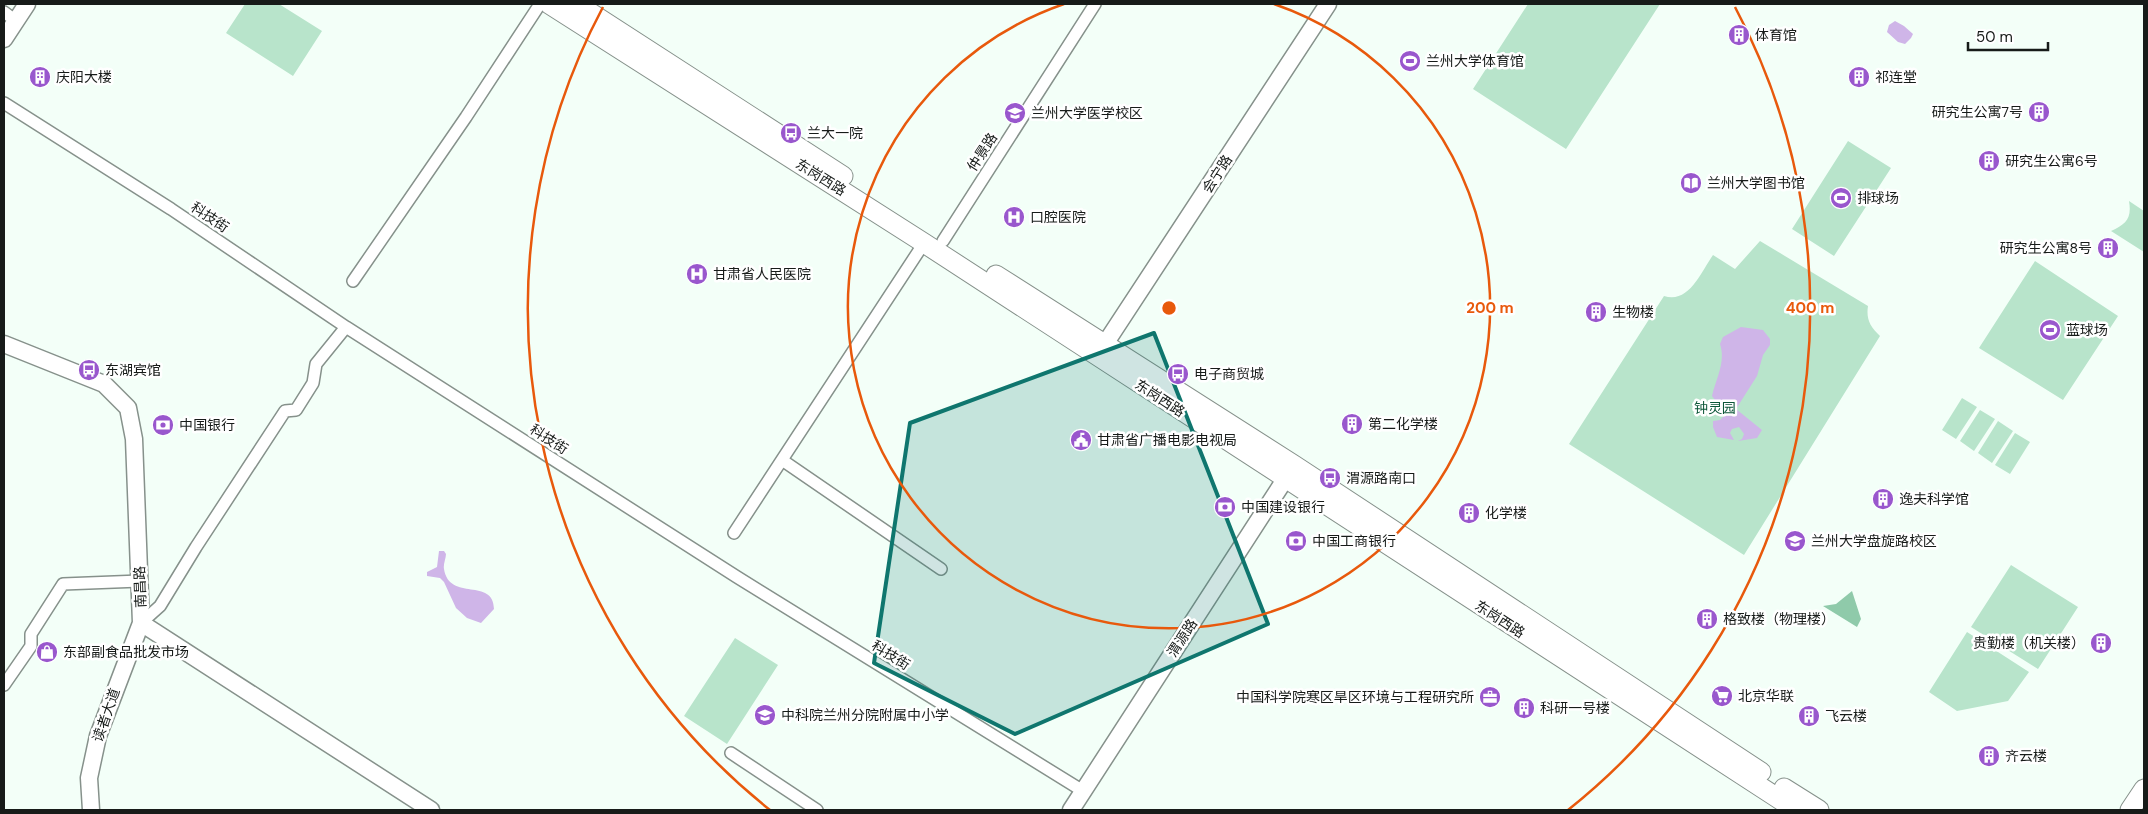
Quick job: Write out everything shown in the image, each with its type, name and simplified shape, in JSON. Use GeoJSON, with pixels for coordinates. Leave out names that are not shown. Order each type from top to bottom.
{"type":"FeatureCollection","features":[{"type":"Feature","properties":{"kind":"main road"},"geometry":{"type":"LineString","coordinates":[[4,39],[10,16],[27,4]]}},
{"type":"Feature","properties":{"kind":"main road","name":"东岗西路"},"geometry":{"type":"LineString","coordinates":[[549,4],[1819,810]]}},
{"type":"Feature","properties":{"kind":"main road","name":"东岗西路"},"geometry":{"type":"LineString","coordinates":[[577,4],[1105,344],[1289,472],[1796,810]]}},
{"type":"Feature","properties":{"kind":"main road","name":"会宁路"},"geometry":{"type":"LineString","coordinates":[[1105,344],[1328,4]]}},
{"type":"Feature","properties":{"kind":"main road","name":"南昌路"},"geometry":{"type":"LineString","coordinates":[[4,344],[104,384],[128,408],[134,438],[141,623],[430,810]]}},
{"type":"Feature","properties":{"kind":"main road","name":"渭源路"},"geometry":{"type":"LineString","coordinates":[[1070,810],[1289,472]]}},
{"type":"Feature","properties":{"kind":"main road","name":"读者大道"},"geometry":{"type":"LineString","coordinates":[[91,810],[90,778],[98,736],[141,623]]}},
{"type":"Feature","properties":{"kind":"main road"},"geometry":{"type":"LineString","coordinates":[[2130,810],[2144,789]]}},
{"type":"Feature","properties":{"kind":"street"},"geometry":{"type":"LineString","coordinates":[[353,281],[466,117],[540,4]]}},
{"type":"Feature","properties":{"kind":"street","name":"仲景路"},"geometry":{"type":"LineString","coordinates":[[943,241],[1096,4]]}},
{"type":"Feature","properties":{"kind":"street","name":"科技街"},"geometry":{"type":"LineString","coordinates":[[4,103],[171,209],[346,327],[737,577],[1083,791]]}},
{"type":"Feature","properties":{"kind":"street"},"geometry":{"type":"LineString","coordinates":[[734,533],[924,243]]}},
{"type":"Feature","properties":{"kind":"street"},"geometry":{"type":"LineString","coordinates":[[141,623],[160,606],[196,547],[285,411],[296,410],[313,383],[316,364],[346,327]]}},
{"type":"Feature","properties":{"kind":"street"},"geometry":{"type":"LineString","coordinates":[[782,460],[941,568]]}},
{"type":"Feature","properties":{"kind":"street"},"geometry":{"type":"LineString","coordinates":[[4,685],[31,646],[31,634],[63,584],[140,581]]}},
{"type":"Feature","properties":{"kind":"street"},"geometry":{"type":"LineString","coordinates":[[731,753],[816,810]]}},
{"type":"Feature","properties":{"kind":"highlighted area"},"geometry":{"type":"Polygon","coordinates":[[[1154,333],[1268,624],[1015,734],[874,663],[910,423],[1154,333]]]}},
{"type":"Feature","properties":{"kind":"green space"},"geometry":{"type":"Polygon","coordinates":[[[245,4],[279,4],[322,31],[293,76],[226,33],[245,4]]]}},
{"type":"Feature","properties":{"kind":"green space"},"geometry":{"type":"Polygon","coordinates":[[[1528,4],[1660,4],[1566,149],[1473,89],[1528,4]]]}},
{"type":"Feature","properties":{"kind":"green space","name":"排球场"},"geometry":{"type":"Polygon","coordinates":[[[1848,141],[1891,168],[1834,256],[1792,229],[1848,141]]]}},
{"type":"Feature","properties":{"kind":"green space"},"geometry":{"type":"Polygon","coordinates":[[[2129,201],[2144,211],[2144,252],[2111,231],[2121,226],[2129,217],[2129,201]]]}},
{"type":"Feature","properties":{"kind":"green space","name":"钟灵园"},"geometry":{"type":"Polygon","coordinates":[[[1760,241],[1868,306],[1870,322],[1880,336],[1744,555],[1569,444],[1664,296],[1673,297],[1687,291],[1699,278],[1713,255],[1735,269],[1760,241]]]}},
{"type":"Feature","properties":{"kind":"green space","name":"蓝球场"},"geometry":{"type":"Polygon","coordinates":[[[2035,261],[2118,316],[2063,400],[1979,348],[2035,261]]]}},
{"type":"Feature","properties":{"kind":"green space"},"geometry":{"type":"Polygon","coordinates":[[[1962,398],[1977,407],[1956,439],[1942,430],[1962,398]]]}},
{"type":"Feature","properties":{"kind":"green space"},"geometry":{"type":"Polygon","coordinates":[[[1980,410],[1995,419],[1974,451],[1960,441],[1980,410]]]}},
{"type":"Feature","properties":{"kind":"green space"},"geometry":{"type":"Polygon","coordinates":[[[1998,421],[2013,431],[1992,463],[1978,453],[1998,421]]]}},
{"type":"Feature","properties":{"kind":"green space"},"geometry":{"type":"Polygon","coordinates":[[[2015,433],[2030,442],[2010,474],[1995,465],[2015,433]]]}},
{"type":"Feature","properties":{"kind":"green space"},"geometry":{"type":"Polygon","coordinates":[[[2011,565],[2078,607],[2038,669],[1971,627],[2011,565]]]}},
{"type":"Feature","properties":{"kind":"green space"},"geometry":{"type":"Polygon","coordinates":[[[1852,591],[1861,619],[1857,627],[1823,606],[1836,604],[1852,591]]]}},
{"type":"Feature","properties":{"kind":"green space"},"geometry":{"type":"Polygon","coordinates":[[[1967,632],[2029,672],[2008,701],[1957,711],[1929,692],[1967,632]]]}},
{"type":"Feature","properties":{"kind":"green space"},"geometry":{"type":"Polygon","coordinates":[[[735,638],[778,665],[727,744],[684,716],[735,638]]]}},
{"type":"Feature","properties":{"kind":"shaded area"},"geometry":{"type":"Polygon","coordinates":[[[1895,21],[1913,34],[1905,44],[1898,42],[1887,32],[1889,25],[1895,21]]]}},
{"type":"Feature","properties":{"kind":"shaded area"},"geometry":{"type":"Polygon","coordinates":[[[1741,327],[1763,330],[1770,339],[1770,345],[1763,355],[1757,376],[1736,409],[1762,430],[1757,438],[1738,441],[1742,439],[1744,434],[1739,427],[1732,429],[1730,433],[1734,440],[1717,437],[1713,421],[1720,420],[1724,416],[1712,396],[1721,364],[1722,351],[1720,344],[1723,337],[1741,327]]]}},
{"type":"Feature","properties":{"kind":"shaded area"},"geometry":{"type":"Polygon","coordinates":[[[439,551],[444,551],[446,554],[444,569],[448,579],[454,585],[479,591],[487,594],[492,599],[494,609],[481,623],[467,618],[456,608],[444,582],[440,578],[427,576],[427,572],[437,567],[439,551]]]}},
{"type":"Feature","properties":{"kind":"place","name":"体育馆"},"geometry":{"type":"Point","coordinates":[1739,35]}},
{"type":"Feature","properties":{"kind":"place","name":"兰州大学体育馆"},"geometry":{"type":"Point","coordinates":[1410,61]}},
{"type":"Feature","properties":{"kind":"place","name":"庆阳大楼"},"geometry":{"type":"Point","coordinates":[40,77]}},
{"type":"Feature","properties":{"kind":"place","name":"祁连堂"},"geometry":{"type":"Point","coordinates":[1859,77]}},
{"type":"Feature","properties":{"kind":"place","name":"研究生公寓7号"},"geometry":{"type":"Point","coordinates":[2039,112]}},
{"type":"Feature","properties":{"kind":"place","name":"兰州大学医学校区"},"geometry":{"type":"Point","coordinates":[1015,113]}},
{"type":"Feature","properties":{"kind":"place","name":"兰大一院"},"geometry":{"type":"Point","coordinates":[791,133]}},
{"type":"Feature","properties":{"kind":"place","name":"研究生公寓6号"},"geometry":{"type":"Point","coordinates":[1989,161]}},
{"type":"Feature","properties":{"kind":"place","name":"兰州大学图书馆"},"geometry":{"type":"Point","coordinates":[1691,183]}},
{"type":"Feature","properties":{"kind":"place","name":"排球场"},"geometry":{"type":"Point","coordinates":[1841,198]}},
{"type":"Feature","properties":{"kind":"place","name":"口腔医院"},"geometry":{"type":"Point","coordinates":[1014,217]}},
{"type":"Feature","properties":{"kind":"place","name":"研究生公寓8号"},"geometry":{"type":"Point","coordinates":[2108,248]}},
{"type":"Feature","properties":{"kind":"place","name":"甘肃省人民医院"},"geometry":{"type":"Point","coordinates":[697,274]}},
{"type":"Feature","properties":{"kind":"place","name":"生物楼"},"geometry":{"type":"Point","coordinates":[1596,312]}},
{"type":"Feature","properties":{"kind":"place","name":"蓝球场"},"geometry":{"type":"Point","coordinates":[2050,330]}},
{"type":"Feature","properties":{"kind":"place","name":"东湖宾馆"},"geometry":{"type":"Point","coordinates":[89,370]}},
{"type":"Feature","properties":{"kind":"place","name":"电子商贸城"},"geometry":{"type":"Point","coordinates":[1178,374]}},
{"type":"Feature","properties":{"kind":"place","name":"第二化学楼"},"geometry":{"type":"Point","coordinates":[1352,424]}},
{"type":"Feature","properties":{"kind":"place","name":"中国银行"},"geometry":{"type":"Point","coordinates":[163,425]}},
{"type":"Feature","properties":{"kind":"place","name":"甘肃省广播电影电视局"},"geometry":{"type":"Point","coordinates":[1081,440]}},
{"type":"Feature","properties":{"kind":"place","name":"渭源路南口"},"geometry":{"type":"Point","coordinates":[1330,478]}},
{"type":"Feature","properties":{"kind":"place","name":"逸夫科学馆"},"geometry":{"type":"Point","coordinates":[1883,499]}},
{"type":"Feature","properties":{"kind":"place","name":"中国建设银行"},"geometry":{"type":"Point","coordinates":[1225,507]}},
{"type":"Feature","properties":{"kind":"place","name":"化学楼"},"geometry":{"type":"Point","coordinates":[1469,513]}},
{"type":"Feature","properties":{"kind":"place","name":"中国工商银行"},"geometry":{"type":"Point","coordinates":[1296,541]}},
{"type":"Feature","properties":{"kind":"place","name":"兰州大学盘旋路校区"},"geometry":{"type":"Point","coordinates":[1795,541]}},
{"type":"Feature","properties":{"kind":"place","name":"格致楼（物理楼）"},"geometry":{"type":"Point","coordinates":[1707,619]}},
{"type":"Feature","properties":{"kind":"place","name":"贵勤楼（机关楼）"},"geometry":{"type":"Point","coordinates":[2101,643]}},
{"type":"Feature","properties":{"kind":"place","name":"东部副食品批发市场"},"geometry":{"type":"Point","coordinates":[47,652]}},
{"type":"Feature","properties":{"kind":"place","name":"北京华联"},"geometry":{"type":"Point","coordinates":[1722,696]}},
{"type":"Feature","properties":{"kind":"place","name":"中国科学院寒区旱区环境与工程研究所"},"geometry":{"type":"Point","coordinates":[1490,697]}},
{"type":"Feature","properties":{"kind":"place","name":"科研一号楼"},"geometry":{"type":"Point","coordinates":[1524,708]}},
{"type":"Feature","properties":{"kind":"place","name":"中科院兰州分院附属中小学"},"geometry":{"type":"Point","coordinates":[765,715]}},
{"type":"Feature","properties":{"kind":"place","name":"飞云楼"},"geometry":{"type":"Point","coordinates":[1809,716]}},
{"type":"Feature","properties":{"kind":"place","name":"齐云楼"},"geometry":{"type":"Point","coordinates":[1989,756]}}]}
